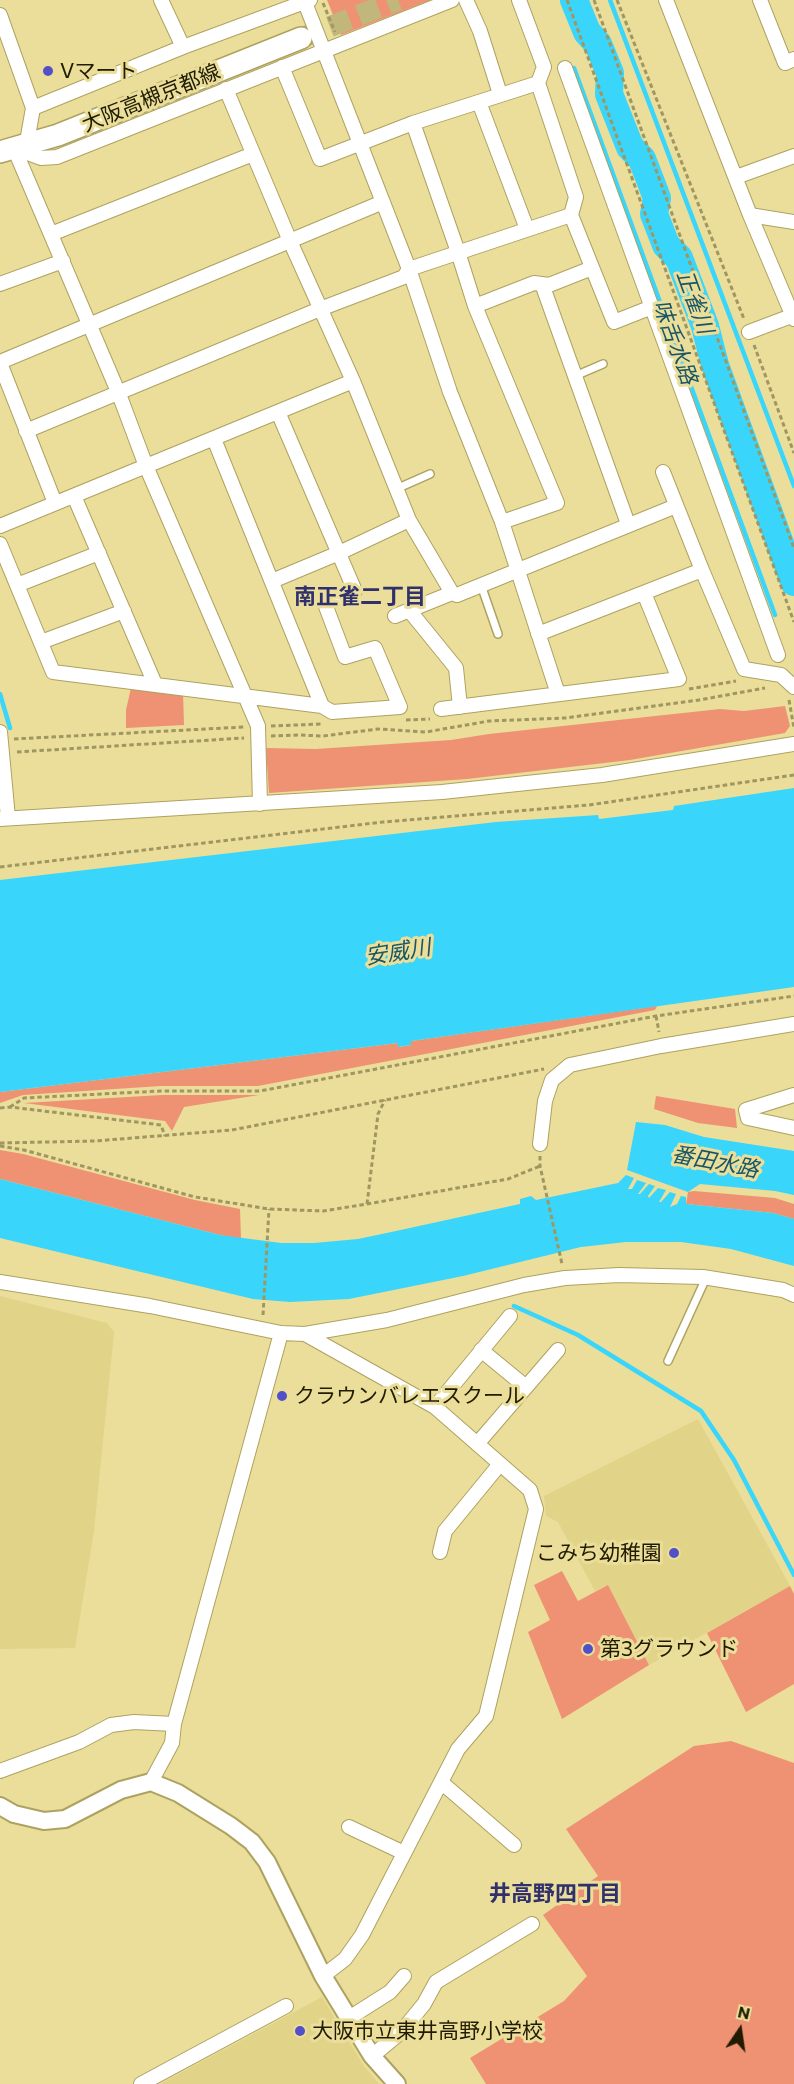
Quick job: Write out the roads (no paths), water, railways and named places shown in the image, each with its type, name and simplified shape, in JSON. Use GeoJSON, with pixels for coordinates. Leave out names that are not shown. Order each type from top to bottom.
{"type":"FeatureCollection","features":[{"type":"Feature","properties":{"kind":"main road","name":"大阪高槻京都線"},"geometry":{"type":"LineString","coordinates":[[10,146],[53,123],[298,33]]}},
{"type":"Feature","properties":{"kind":"street"},"geometry":{"type":"LineString","coordinates":[[160,0],[183,47]]}},
{"type":"Feature","properties":{"kind":"street"},"geometry":{"type":"LineString","coordinates":[[10,146],[41,158],[57,157],[452,0]]}},
{"type":"Feature","properties":{"kind":"street"},"geometry":{"type":"LineString","coordinates":[[466,0],[480,31],[500,94]]}},
{"type":"Feature","properties":{"kind":"street"},"geometry":{"type":"LineString","coordinates":[[519,0],[544,68],[538,83],[576,197],[571,215],[614,322],[652,308]]}},
{"type":"Feature","properties":{"kind":"street"},"geometry":{"type":"LineString","coordinates":[[666,0],[750,215],[793,316],[749,332]]}},
{"type":"Feature","properties":{"kind":"street"},"geometry":{"type":"LineString","coordinates":[[760,0],[785,63],[794,59]]}},
{"type":"Feature","properties":{"kind":"street"},"geometry":{"type":"LineString","coordinates":[[10,146],[33,108],[183,47],[310,1],[324,50],[409,269],[450,392],[502,522],[558,694]]}},
{"type":"Feature","properties":{"kind":"street"},"geometry":{"type":"LineString","coordinates":[[0,15],[33,108]]}},
{"type":"Feature","properties":{"kind":"street"},"geometry":{"type":"LineString","coordinates":[[282,67],[320,159],[413,123],[538,83]]}},
{"type":"Feature","properties":{"kind":"street"},"geometry":{"type":"LineString","coordinates":[[565,68],[778,655]]}},
{"type":"Feature","properties":{"kind":"street"},"geometry":{"type":"LineString","coordinates":[[226,89],[352,381],[409,520],[452,593]]}},
{"type":"Feature","properties":{"kind":"street"},"geometry":{"type":"LineString","coordinates":[[479,102],[527,229]]}},
{"type":"Feature","properties":{"kind":"street"},"geometry":{"type":"LineString","coordinates":[[413,123],[436,194],[459,252],[475,306],[557,503],[502,522]]}},
{"type":"Feature","properties":{"kind":"street"},"geometry":{"type":"LineString","coordinates":[[10,146],[63,261],[146,466],[247,697],[258,726],[260,804]]}},
{"type":"Feature","properties":{"kind":"street"},"geometry":{"type":"LineString","coordinates":[[51,234],[253,154]]}},
{"type":"Feature","properties":{"kind":"street"},"geometry":{"type":"LineString","coordinates":[[736,177],[794,156]]}},
{"type":"Feature","properties":{"kind":"street"},"geometry":{"type":"LineString","coordinates":[[55,503],[0,362],[383,202]]}},
{"type":"Feature","properties":{"kind":"street"},"geometry":{"type":"LineString","coordinates":[[26,431],[320,309],[404,277],[409,269],[571,215]]}},
{"type":"Feature","properties":{"kind":"street"},"geometry":{"type":"LineString","coordinates":[[750,215],[794,222]]}},
{"type":"Feature","properties":{"kind":"street"},"geometry":{"type":"LineString","coordinates":[[0,284],[63,261]]}},
{"type":"Feature","properties":{"kind":"street"},"geometry":{"type":"LineString","coordinates":[[475,306],[534,283],[549,285],[592,268]]}},
{"type":"Feature","properties":{"kind":"street"},"geometry":{"type":"LineString","coordinates":[[542,284],[628,524]]}},
{"type":"Feature","properties":{"kind":"street"},"geometry":{"type":"LineString","coordinates":[[0,526],[352,381]]}},
{"type":"Feature","properties":{"kind":"street"},"geometry":{"type":"LineString","coordinates":[[0,544],[53,672],[322,706],[332,712],[400,707],[375,648],[345,657],[325,604],[355,591],[278,412]]}},
{"type":"Feature","properties":{"kind":"street"},"geometry":{"type":"LineString","coordinates":[[214,439],[322,706]]}},
{"type":"Feature","properties":{"kind":"street"},"geometry":{"type":"LineString","coordinates":[[663,472],[744,669],[781,675],[791,690]]}},
{"type":"Feature","properties":{"kind":"street"},"geometry":{"type":"LineString","coordinates":[[74,496],[155,684]]}},
{"type":"Feature","properties":{"kind":"street"},"geometry":{"type":"LineString","coordinates":[[395,616],[452,593],[457,595],[676,506]]}},
{"type":"Feature","properties":{"kind":"street"},"geometry":{"type":"LineString","coordinates":[[272,581],[409,520]]}},
{"type":"Feature","properties":{"kind":"street"},"geometry":{"type":"LineString","coordinates":[[17,585],[99,553]]}},
{"type":"Feature","properties":{"kind":"street"},"geometry":{"type":"LineString","coordinates":[[538,634],[702,570]]}},
{"type":"Feature","properties":{"kind":"street"},"geometry":{"type":"LineString","coordinates":[[441,709],[679,679],[644,593]]}},
{"type":"Feature","properties":{"kind":"street"},"geometry":{"type":"LineString","coordinates":[[40,642],[124,610]]}},
{"type":"Feature","properties":{"kind":"street"},"geometry":{"type":"LineString","coordinates":[[409,610],[456,668],[463,670],[460,707]]}},
{"type":"Feature","properties":{"kind":"street"},"geometry":{"type":"LineString","coordinates":[[0,732],[4,818],[442,792],[602,775],[794,744]]}},
{"type":"Feature","properties":{"kind":"street"},"geometry":{"type":"LineString","coordinates":[[540,1144],[545,1101],[552,1080],[570,1065],[662,1046],[794,1024]]}},
{"type":"Feature","properties":{"kind":"street"},"geometry":{"type":"LineString","coordinates":[[794,1095],[746,1110],[748,1118],[794,1128]]}},
{"type":"Feature","properties":{"kind":"street"},"geometry":{"type":"LineString","coordinates":[[0,1282],[150,1306],[280,1333],[305,1334],[387,1320],[524,1285],[565,1278],[619,1275],[706,1278],[783,1290],[794,1295]]}},
{"type":"Feature","properties":{"kind":"street"},"geometry":{"type":"LineString","coordinates":[[435,1407],[510,1316]]}},
{"type":"Feature","properties":{"kind":"street"},"geometry":{"type":"LineString","coordinates":[[151,1782],[172,1743],[174,1724],[280,1333]]}},
{"type":"Feature","properties":{"kind":"street"},"geometry":{"type":"LineString","coordinates":[[305,1334],[435,1407],[530,1490],[536,1509],[486,1716],[458,1749],[362,1935],[345,1959],[322,1976]]}},
{"type":"Feature","properties":{"kind":"street"},"geometry":{"type":"LineString","coordinates":[[481,1350],[526,1387]]}},
{"type":"Feature","properties":{"kind":"street"},"geometry":{"type":"LineString","coordinates":[[477,1444],[558,1350]]}},
{"type":"Feature","properties":{"kind":"street"},"geometry":{"type":"LineString","coordinates":[[440,1552],[445,1531],[500,1464]]}},
{"type":"Feature","properties":{"kind":"street"},"geometry":{"type":"LineString","coordinates":[[0,1771],[79,1742],[111,1725],[134,1722],[174,1724]]}},
{"type":"Feature","properties":{"kind":"street"},"geometry":{"type":"LineString","coordinates":[[0,1806],[14,1814],[44,1821],[65,1819],[121,1790],[151,1782],[177,1793],[252,1842],[267,1863],[322,1976],[372,2055],[398,2084]]}},
{"type":"Feature","properties":{"kind":"street"},"geometry":{"type":"LineString","coordinates":[[441,1782],[514,1845]]}},
{"type":"Feature","properties":{"kind":"street"},"geometry":{"type":"LineString","coordinates":[[349,1827],[404,1853]]}},
{"type":"Feature","properties":{"kind":"street"},"geometry":{"type":"LineString","coordinates":[[372,2055],[401,2032],[424,2004],[436,1982],[532,1924]]}},
{"type":"Feature","properties":{"kind":"street"},"geometry":{"type":"LineString","coordinates":[[349,2018],[390,1992],[404,1976]]}},
{"type":"Feature","properties":{"kind":"street"},"geometry":{"type":"LineString","coordinates":[[141,2084],[286,2006]]}},
{"type":"Feature","properties":{"kind":"lane"},"geometry":{"type":"LineString","coordinates":[[575,376],[603,364]]}},
{"type":"Feature","properties":{"kind":"lane"},"geometry":{"type":"LineString","coordinates":[[396,489],[430,474]]}},
{"type":"Feature","properties":{"kind":"lane"},"geometry":{"type":"LineString","coordinates":[[482,585],[498,634]]}},
{"type":"Feature","properties":{"kind":"lane"},"geometry":{"type":"LineString","coordinates":[[668,1360],[706,1278]]}},
{"type":"Feature","properties":{"kind":"water","name":"安威川"},"geometry":{"type":"Polygon","coordinates":[[[794,788],[794,987],[411,1041],[411,1045],[398,1047],[398,1043],[0,1092],[0,880],[496,822],[598,815],[599,819],[673,810],[674,806],[794,788]]]}},
{"type":"Feature","properties":{"kind":"water","name":"番田水路"},"geometry":{"type":"Polygon","coordinates":[[[636,1122],[665,1125],[704,1137],[794,1151],[794,1195],[700,1184],[688,1192],[627,1170],[636,1122]]]}},
{"type":"Feature","properties":{"kind":"water"},"geometry":{"type":"Polygon","coordinates":[[[626,1175],[634,1178],[628,1189],[632,1189],[637,1180],[646,1183],[638,1194],[649,1184],[655,1186],[649,1198],[658,1188],[666,1190],[659,1202],[670,1192],[676,1194],[670,1207],[677,1204],[681,1196],[686,1197],[686,1204],[773,1213],[794,1219],[794,1266],[731,1249],[681,1242],[626,1242],[581,1247],[463,1276],[349,1299],[290,1302],[253,1299],[0,1238],[0,1179],[220,1235],[281,1243],[314,1243],[358,1239],[520,1204],[520,1199],[531,1196],[536,1200],[618,1183],[626,1175]]]}},
{"type":"Feature","properties":{"kind":"waterway","name":"正雀川"},"geometry":{"type":"LineString","coordinates":[[574,0],[587,32],[598,44],[610,73],[609,94],[630,147],[642,159],[657,198],[654,214],[666,245],[679,258],[705,326],[715,365],[794,582]]}},
{"type":"Feature","properties":{"kind":"waterway"},"geometry":{"type":"LineString","coordinates":[[610,0],[794,486]]}},
{"type":"Feature","properties":{"kind":"waterway","name":"味舌水路"},"geometry":{"type":"LineString","coordinates":[[574,68],[775,615]]}},
{"type":"Feature","properties":{"kind":"waterway"},"geometry":{"type":"LineString","coordinates":[[0,694],[10,728]]}},
{"type":"Feature","properties":{"kind":"waterway"},"geometry":{"type":"LineString","coordinates":[[514,1306],[578,1335],[701,1411],[734,1460],[794,1575]]}},
{"type":"Feature","properties":{"kind":"tunnel"},"geometry":{"type":"LineString","coordinates":[[301,38],[398,0]]}},
{"type":"Feature","properties":{"kind":"place","name":"Vマート"},"geometry":{"type":"Point","coordinates":[48,71]}},
{"type":"Feature","properties":{"kind":"place","name":"クラウンバレエスクール"},"geometry":{"type":"Point","coordinates":[282,1396]}},
{"type":"Feature","properties":{"kind":"place","name":"こみち幼稚園"},"geometry":{"type":"Point","coordinates":[674,1553]}},
{"type":"Feature","properties":{"kind":"place","name":"第3グラウンド"},"geometry":{"type":"Point","coordinates":[588,1649]}},
{"type":"Feature","properties":{"kind":"place","name":"大阪市立東井高野小学校"},"geometry":{"type":"Point","coordinates":[300,2031]}},
{"type":"Feature","properties":{"kind":"district","name":"南正雀二丁目"},"geometry":{"type":"Point","coordinates":[360,597]}},
{"type":"Feature","properties":{"kind":"district","name":"井高野四丁目"},"geometry":{"type":"Point","coordinates":[555,1894]}}]}
